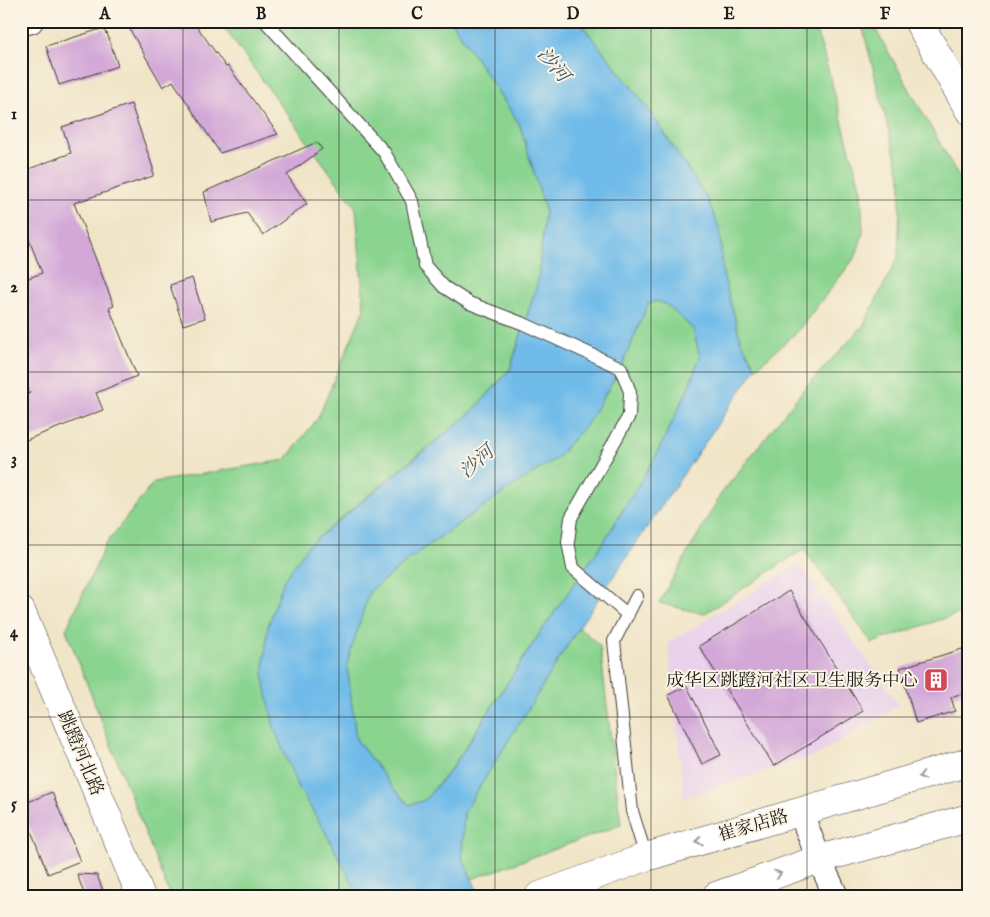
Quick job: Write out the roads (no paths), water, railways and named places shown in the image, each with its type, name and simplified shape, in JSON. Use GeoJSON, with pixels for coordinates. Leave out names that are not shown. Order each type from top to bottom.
{"type":"FeatureCollection","features":[{"type":"Feature","properties":{"kind":"main road"},"geometry":{"type":"LineString","coordinates":[[918,21],[969,110]]}},
{"type":"Feature","properties":{"kind":"main road","name":"跳蹬河北路"},"geometry":{"type":"LineString","coordinates":[[21,611],[141,896]]}},
{"type":"Feature","properties":{"kind":"main road","name":"崔家店路"},"geometry":{"type":"LineString","coordinates":[[539,896],[646,857],[969,762]]}},
{"type":"Feature","properties":{"kind":"main road"},"geometry":{"type":"LineString","coordinates":[[716,896],[819,860],[969,818]]}},
{"type":"Feature","properties":{"kind":"street"},"geometry":{"type":"LineString","coordinates":[[21,24],[31,21]]}},
{"type":"Feature","properties":{"kind":"street"},"geometry":{"type":"LineString","coordinates":[[800,812],[836,896]]}},
{"type":"Feature","properties":{"kind":"lane"},"geometry":{"type":"LineString","coordinates":[[265,21],[384,152],[412,201],[425,266],[444,287],[468,303],[524,324],[620,368],[630,392],[629,416],[570,518],[568,542],[573,568],[628,615]]}},
{"type":"Feature","properties":{"kind":"lane"},"geometry":{"type":"LineString","coordinates":[[637,596],[614,641],[632,810],[646,857]]}},
{"type":"Feature","properties":{"kind":"water","name":"沙河"},"geometry":{"type":"Polygon","coordinates":[[[451,21],[579,21],[647,107],[708,200],[720,230],[723,275],[741,341],[756,368],[579,627],[464,812],[462,858],[480,896],[359,896],[326,833],[297,785],[274,728],[263,675],[268,626],[284,580],[308,546],[473,411],[510,370],[538,281],[545,210],[520,125],[451,21]],[[656,301],[648,304],[621,368],[588,422],[557,458],[508,489],[420,551],[369,592],[347,664],[356,739],[393,788],[409,805],[425,800],[453,767],[540,633],[604,541],[656,456],[687,391],[700,357],[693,329],[666,304],[656,301]]]}},
{"type":"Feature","properties":{"kind":"place","name":"成华区跳蹬河社区卫生服务中心"},"geometry":{"type":"Point","coordinates":[936,680]}}]}
